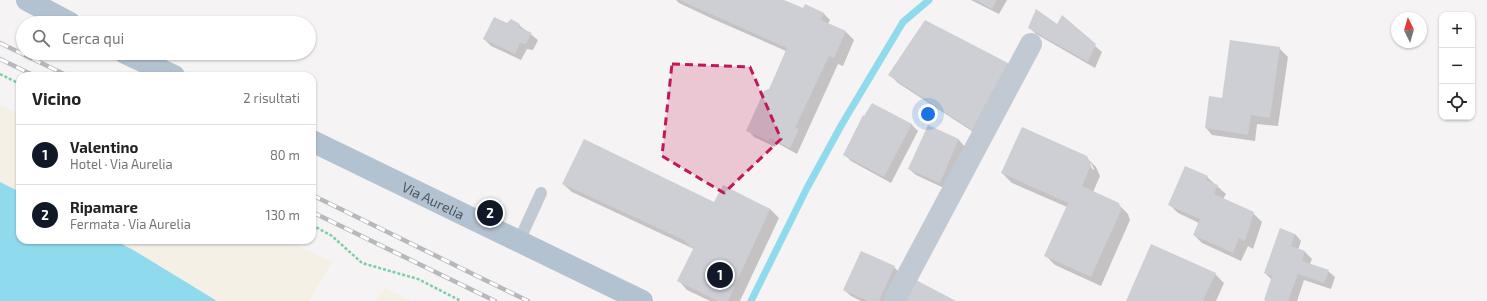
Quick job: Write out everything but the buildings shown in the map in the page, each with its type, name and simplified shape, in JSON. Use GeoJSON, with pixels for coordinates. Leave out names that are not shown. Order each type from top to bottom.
{"type":"FeatureCollection","features":[{"type":"Feature","properties":{"kind":"main road"},"geometry":{"type":"LineString","coordinates":[[32,1],[58,16]]}},
{"type":"Feature","properties":{"kind":"main road"},"geometry":{"type":"LineString","coordinates":[[140,60],[165,72]]}},
{"type":"Feature","properties":{"kind":"main road","name":"Via Aurelia"},"geometry":{"type":"LineString","coordinates":[[316,143],[642,301]]}},
{"type":"Feature","properties":{"kind":"street"},"geometry":{"type":"LineString","coordinates":[[894,301],[1030,44]]}},
{"type":"Feature","properties":{"kind":"lane"},"geometry":{"type":"LineString","coordinates":[[519,241],[541,193]]}},
{"type":"Feature","properties":{"kind":"path"},"geometry":{"type":"LineString","coordinates":[[0,74],[16,82]]}},
{"type":"Feature","properties":{"kind":"path"},"geometry":{"type":"LineString","coordinates":[[316,228],[332,236],[362,263],[418,279],[461,301]]}},
{"type":"Feature","properties":{"kind":"highlighted area"},"geometry":{"type":"Polygon","coordinates":[[[672,64],[750,67],[781,139],[724,193],[662,156],[672,64]]]}},
{"type":"Feature","properties":{"kind":"sand"},"geometry":{"type":"Polygon","coordinates":[[[0,105],[16,112],[16,190],[0,182],[0,105]]]}},
{"type":"Feature","properties":{"kind":"sand"},"geometry":{"type":"Polygon","coordinates":[[[121,244],[294,244],[332,262],[309,301],[217,301],[121,244]]]}},
{"type":"Feature","properties":{"kind":"sand"},"geometry":{"type":"Polygon","coordinates":[[[385,288],[412,301],[375,301],[385,288]]]}},
{"type":"Feature","properties":{"kind":"water"},"geometry":{"type":"Polygon","coordinates":[[[0,182],[16,190],[16,244],[122,244],[217,301],[0,301],[0,182]]]}},
{"type":"Feature","properties":{"kind":"waterway"},"geometry":{"type":"LineString","coordinates":[[751,301],[807,188],[842,124],[903,22],[929,0]]}},
{"type":"Feature","properties":{"kind":"railway"},"geometry":{"type":"LineString","coordinates":[[0,43],[16,51]]}},
{"type":"Feature","properties":{"kind":"railway"},"geometry":{"type":"LineString","coordinates":[[0,59],[27,72]]}},
{"type":"Feature","properties":{"kind":"railway"},"geometry":{"type":"LineString","coordinates":[[35,60],[60,72]]}},
{"type":"Feature","properties":{"kind":"railway"},"geometry":{"type":"LineString","coordinates":[[316,197],[528,301]]}},
{"type":"Feature","properties":{"kind":"railway"},"geometry":{"type":"LineString","coordinates":[[316,214],[495,301]]}},
{"type":"Feature","properties":{"kind":"place","name":"Ripamare"},"geometry":{"type":"Point","coordinates":[490,213]}},
{"type":"Feature","properties":{"kind":"place","name":"Valentino"},"geometry":{"type":"Point","coordinates":[720,275]}}]}
